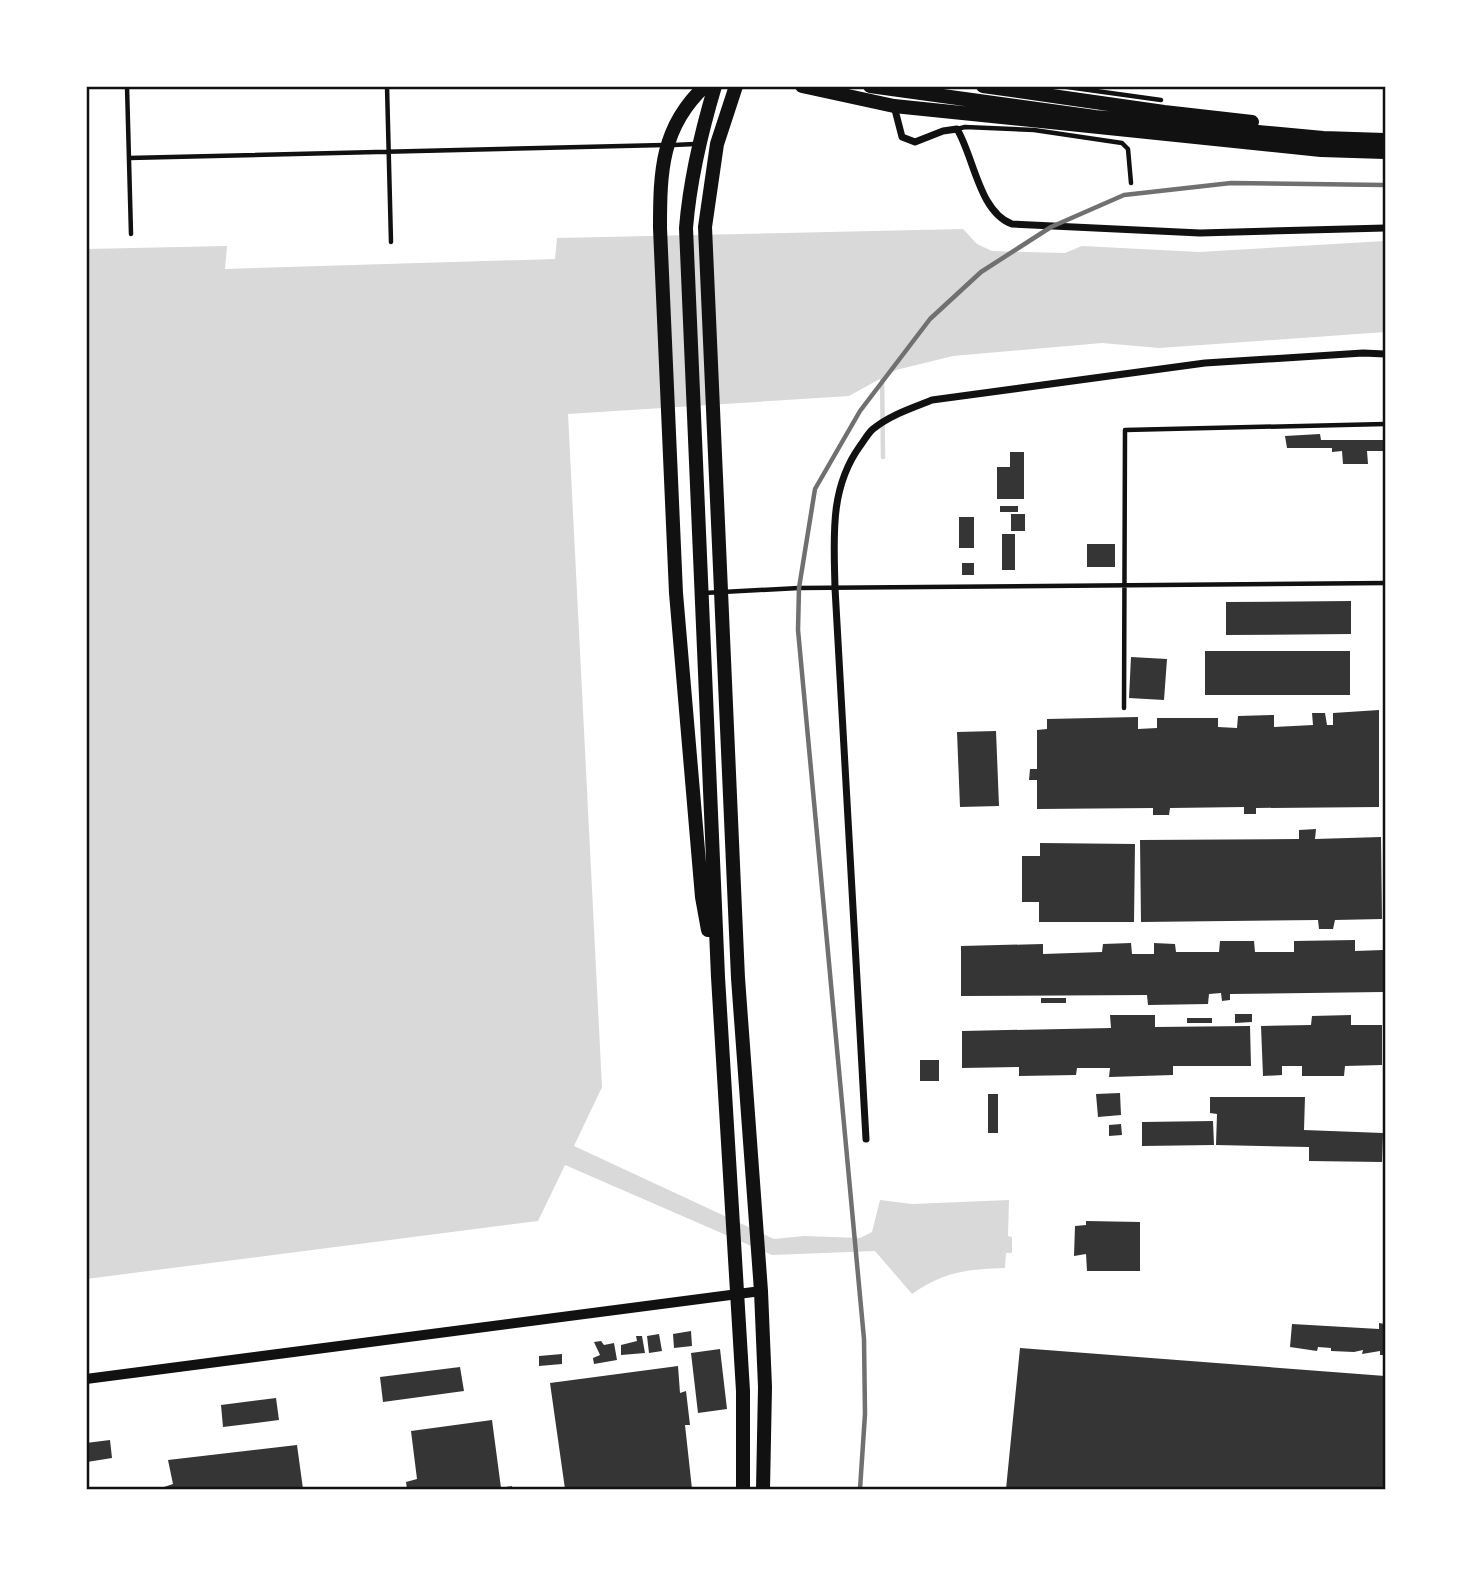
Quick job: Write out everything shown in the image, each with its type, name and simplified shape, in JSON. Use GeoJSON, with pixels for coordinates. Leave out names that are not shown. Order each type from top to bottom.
{"type":"FeatureCollection","features":[{"type":"Feature","properties":{"kind":"main road"},"geometry":{"type":"LineString","coordinates":[[705,86],[683,110],[666,146],[660,179],[660,228],[676,593],[702,897],[718,977]]}},
{"type":"Feature","properties":{"kind":"main road"},"geometry":{"type":"LineString","coordinates":[[715,86],[698,144],[689,189],[686,228],[718,977],[743,1391],[743,1489]]}},
{"type":"Feature","properties":{"kind":"main road"},"geometry":{"type":"LineString","coordinates":[[736,86],[717,144],[705,228],[738,978],[761,1291],[765,1387],[763,1489]]}},
{"type":"Feature","properties":{"kind":"main road"},"geometry":{"type":"LineString","coordinates":[[802,86],[894,106],[1321,150],[1385,152]]}},
{"type":"Feature","properties":{"kind":"main road"},"geometry":{"type":"LineString","coordinates":[[870,86],[1095,117],[1323,138],[1385,139]]}},
{"type":"Feature","properties":{"kind":"main road"},"geometry":{"type":"LineString","coordinates":[[983,86],[1162,106],[1385,139]]}},
{"type":"Feature","properties":{"kind":"street"},"geometry":{"type":"LineString","coordinates":[[894,106],[902,137],[915,142],[943,131],[957,129],[992,210],[1004,221],[1012,224],[1200,233],[1385,228]]}},
{"type":"Feature","properties":{"kind":"street"},"geometry":{"type":"LineString","coordinates":[[866,1139],[835,588],[834,517],[839,486],[854,455],[872,430],[898,414],[932,400],[1205,363],[1385,354]]}},
{"type":"Feature","properties":{"kind":"street"},"geometry":{"type":"LineString","coordinates":[[86,1379],[761,1291]]}},
{"type":"Feature","properties":{"kind":"lane"},"geometry":{"type":"LineString","coordinates":[[127,86],[131,234]]}},
{"type":"Feature","properties":{"kind":"lane"},"geometry":{"type":"LineString","coordinates":[[387,86],[391,242]]}},
{"type":"Feature","properties":{"kind":"lane"},"geometry":{"type":"LineString","coordinates":[[1060,86],[1162,106]]}},
{"type":"Feature","properties":{"kind":"lane"},"geometry":{"type":"LineString","coordinates":[[957,129],[965,127],[1034,130],[1122,143],[1128,149],[1130,183]]}},
{"type":"Feature","properties":{"kind":"lane"},"geometry":{"type":"LineString","coordinates":[[129,158],[698,144]]}},
{"type":"Feature","properties":{"kind":"lane"},"geometry":{"type":"LineString","coordinates":[[1124,708],[1125,430],[1385,424]]}},
{"type":"Feature","properties":{"kind":"lane"},"geometry":{"type":"LineString","coordinates":[[701,593],[835,588],[1385,583]]}},
{"type":"Feature","properties":{"kind":"shaded area"},"geometry":{"type":"Polygon","coordinates":[[[963,229],[977,244],[992,251],[1065,253],[1082,246],[1199,252],[1385,241],[1385,332],[1159,348],[1102,343],[953,356],[896,370],[849,396],[568,414],[602,1087],[574,1146],[774,1239],[804,1236],[860,1238],[872,1232],[880,1200],[912,1204],[1009,1200],[1008,1236],[1012,1237],[1012,1253],[1006,1253],[1005,1268],[979,1269],[945,1276],[912,1294],[875,1251],[772,1255],[565,1165],[538,1221],[86,1279],[86,249],[227,246],[225,269],[555,259],[557,238],[963,229]]]}},
{"type":"Feature","properties":{"kind":"building"},"geometry":{"type":"Polygon","coordinates":[[[1320,434],[1321,440],[1383,440],[1383,451],[1367,451],[1368,464],[1343,464],[1342,451],[1332,452],[1332,448],[1287,448],[1285,436],[1320,434]]]}},
{"type":"Feature","properties":{"kind":"building"},"geometry":{"type":"Polygon","coordinates":[[[1010,452],[1024,452],[1024,499],[997,499],[997,467],[1010,467],[1010,452]]]}},
{"type":"Feature","properties":{"kind":"building"},"geometry":{"type":"Polygon","coordinates":[[[1000,506],[1018,506],[1018,512],[1000,512],[1000,506]]]}},
{"type":"Feature","properties":{"kind":"building"},"geometry":{"type":"Polygon","coordinates":[[[1011,514],[1025,514],[1025,531],[1011,531],[1011,514]]]}},
{"type":"Feature","properties":{"kind":"building"},"geometry":{"type":"Polygon","coordinates":[[[959,517],[974,517],[974,548],[959,548],[959,517]]]}},
{"type":"Feature","properties":{"kind":"building"},"geometry":{"type":"Polygon","coordinates":[[[1002,534],[1015,534],[1015,570],[1002,570],[1002,534]]]}},
{"type":"Feature","properties":{"kind":"building"},"geometry":{"type":"Polygon","coordinates":[[[1087,544],[1115,544],[1115,567],[1087,567],[1087,544]]]}},
{"type":"Feature","properties":{"kind":"building"},"geometry":{"type":"Polygon","coordinates":[[[962,563],[974,563],[974,575],[962,575],[962,563]]]}},
{"type":"Feature","properties":{"kind":"building"},"geometry":{"type":"Polygon","coordinates":[[[1351,601],[1351,634],[1226,635],[1226,602],[1351,601]]]}},
{"type":"Feature","properties":{"kind":"building"},"geometry":{"type":"Polygon","coordinates":[[[1205,651],[1350,651],[1350,695],[1205,695],[1205,651]]]}},
{"type":"Feature","properties":{"kind":"building"},"geometry":{"type":"Polygon","coordinates":[[[1131,657],[1167,659],[1164,700],[1129,698],[1131,657]]]}},
{"type":"Feature","properties":{"kind":"building"},"geometry":{"type":"Polygon","coordinates":[[[1379,710],[1379,807],[1256,808],[1256,814],[1244,814],[1244,807],[1170,808],[1169,815],[1153,815],[1153,808],[1037,809],[1037,780],[1029,780],[1030,769],[1037,769],[1037,730],[1047,729],[1047,719],[1138,717],[1138,729],[1157,728],[1157,718],[1218,718],[1218,727],[1237,728],[1238,716],[1274,715],[1274,727],[1313,725],[1312,713],[1325,713],[1327,725],[1333,725],[1333,713],[1379,710]]]}},
{"type":"Feature","properties":{"kind":"building"},"geometry":{"type":"Polygon","coordinates":[[[996,731],[999,806],[960,807],[957,732],[996,731]]]}},
{"type":"Feature","properties":{"kind":"building"},"geometry":{"type":"Polygon","coordinates":[[[1316,829],[1315,839],[1381,837],[1382,919],[1335,920],[1333,929],[1319,929],[1318,920],[1141,922],[1140,840],[1299,839],[1299,830],[1316,829]]]}},
{"type":"Feature","properties":{"kind":"building"},"geometry":{"type":"Polygon","coordinates":[[[1040,843],[1135,844],[1134,922],[1039,922],[1039,902],[1022,902],[1022,856],[1040,856],[1040,843]]]}},
{"type":"Feature","properties":{"kind":"building"},"geometry":{"type":"Polygon","coordinates":[[[1355,940],[1355,951],[1383,950],[1383,992],[1230,994],[1230,1000],[1222,1001],[1221,993],[1209,994],[1208,1004],[1148,1005],[1147,995],[961,996],[961,946],[1043,944],[1043,954],[1102,952],[1103,944],[1131,943],[1132,954],[1154,954],[1154,943],[1175,944],[1176,952],[1219,952],[1220,941],[1254,941],[1255,952],[1294,952],[1294,941],[1355,940]]]}},
{"type":"Feature","properties":{"kind":"building"},"geometry":{"type":"Polygon","coordinates":[[[1041,998],[1066,998],[1066,1003],[1041,1003],[1041,998]]]}},
{"type":"Feature","properties":{"kind":"building"},"geometry":{"type":"Polygon","coordinates":[[[1235,1014],[1252,1014],[1252,1022],[1235,1023],[1235,1014]]]}},
{"type":"Feature","properties":{"kind":"building"},"geometry":{"type":"Polygon","coordinates":[[[1110,1015],[1155,1015],[1155,1027],[1250,1026],[1251,1066],[1173,1066],[1173,1075],[1109,1077],[1110,1068],[1077,1068],[1076,1075],[1019,1076],[1019,1067],[962,1068],[962,1031],[1111,1028],[1110,1015]]]}},
{"type":"Feature","properties":{"kind":"building"},"geometry":{"type":"Polygon","coordinates":[[[1351,1015],[1351,1025],[1382,1025],[1382,1065],[1345,1066],[1344,1076],[1302,1076],[1302,1066],[1282,1066],[1282,1075],[1263,1076],[1261,1026],[1311,1025],[1312,1016],[1351,1015]]]}},
{"type":"Feature","properties":{"kind":"building"},"geometry":{"type":"Polygon","coordinates":[[[1187,1018],[1212,1018],[1212,1023],[1187,1023],[1187,1018]]]}},
{"type":"Feature","properties":{"kind":"building"},"geometry":{"type":"Polygon","coordinates":[[[920,1060],[939,1060],[939,1081],[920,1081],[920,1060]]]}},
{"type":"Feature","properties":{"kind":"building"},"geometry":{"type":"Polygon","coordinates":[[[1120,1093],[1121,1115],[1098,1117],[1096,1094],[1120,1093]]]}},
{"type":"Feature","properties":{"kind":"building"},"geometry":{"type":"Polygon","coordinates":[[[988,1094],[998,1094],[998,1133],[988,1133],[988,1094]]]}},
{"type":"Feature","properties":{"kind":"building"},"geometry":{"type":"Polygon","coordinates":[[[1210,1097],[1305,1097],[1304,1130],[1383,1133],[1382,1162],[1309,1161],[1309,1147],[1216,1145],[1217,1114],[1210,1113],[1210,1097]]]}},
{"type":"Feature","properties":{"kind":"building"},"geometry":{"type":"Polygon","coordinates":[[[1213,1121],[1214,1145],[1142,1146],[1142,1122],[1213,1121]]]}},
{"type":"Feature","properties":{"kind":"building"},"geometry":{"type":"Polygon","coordinates":[[[1121,1124],[1122,1135],[1109,1136],[1109,1125],[1121,1124]]]}},
{"type":"Feature","properties":{"kind":"building"},"geometry":{"type":"Polygon","coordinates":[[[1086,1221],[1140,1222],[1140,1271],[1087,1271],[1086,1254],[1074,1256],[1075,1226],[1086,1225],[1086,1221]]]}},
{"type":"Feature","properties":{"kind":"building"},"geometry":{"type":"Polygon","coordinates":[[[1379,1323],[1385,1324],[1385,1355],[1380,1355],[1380,1351],[1362,1354],[1363,1350],[1331,1351],[1331,1348],[1318,1347],[1317,1351],[1290,1347],[1292,1324],[1379,1329],[1379,1323]]]}},
{"type":"Feature","properties":{"kind":"building"},"geometry":{"type":"Polygon","coordinates":[[[691,1331],[692,1346],[674,1348],[673,1334],[691,1331]]]}},
{"type":"Feature","properties":{"kind":"building"},"geometry":{"type":"Polygon","coordinates":[[[659,1334],[662,1351],[649,1353],[647,1336],[659,1334]]]}},
{"type":"Feature","properties":{"kind":"building"},"geometry":{"type":"Polygon","coordinates":[[[636,1336],[642,1336],[645,1353],[621,1355],[621,1345],[637,1341],[636,1336]]]}},
{"type":"Feature","properties":{"kind":"building"},"geometry":{"type":"Polygon","coordinates":[[[601,1341],[604,1345],[614,1343],[617,1360],[594,1364],[593,1358],[600,1355],[594,1342],[601,1341]]]}},
{"type":"Feature","properties":{"kind":"building"},"geometry":{"type":"Polygon","coordinates":[[[1020,1348],[1385,1376],[1385,1489],[1006,1489],[1020,1348]]]}},
{"type":"Feature","properties":{"kind":"building"},"geometry":{"type":"Polygon","coordinates":[[[720,1349],[727,1409],[698,1413],[691,1353],[720,1349]]]}},
{"type":"Feature","properties":{"kind":"building"},"geometry":{"type":"Polygon","coordinates":[[[562,1354],[562,1364],[539,1366],[539,1356],[562,1354]]]}},
{"type":"Feature","properties":{"kind":"building"},"geometry":{"type":"Polygon","coordinates":[[[678,1366],[680,1393],[686,1391],[690,1425],[685,1425],[692,1489],[565,1489],[550,1383],[678,1366]]]}},
{"type":"Feature","properties":{"kind":"building"},"geometry":{"type":"Polygon","coordinates":[[[460,1367],[464,1391],[383,1402],[380,1377],[460,1367]]]}},
{"type":"Feature","properties":{"kind":"building"},"geometry":{"type":"Polygon","coordinates":[[[276,1398],[279,1420],[223,1427],[221,1405],[276,1398]]]}},
{"type":"Feature","properties":{"kind":"building"},"geometry":{"type":"Polygon","coordinates":[[[492,1420],[501,1488],[512,1486],[512,1489],[407,1489],[406,1482],[417,1479],[411,1431],[492,1420]]]}},
{"type":"Feature","properties":{"kind":"building"},"geometry":{"type":"Polygon","coordinates":[[[110,1440],[112,1458],[87,1462],[86,1443],[110,1440]]]}},
{"type":"Feature","properties":{"kind":"building"},"geometry":{"type":"Polygon","coordinates":[[[297,1445],[303,1489],[164,1489],[173,1484],[168,1460],[297,1445]]]}},
{"type":"Feature","properties":{"kind":"waterway"},"geometry":{"type":"LineString","coordinates":[[882,374],[883,457]]}},
{"type":"Feature","properties":{"kind":"railway"},"geometry":{"type":"LineString","coordinates":[[860,1489],[865,1414],[864,1339],[798,630],[799,588],[815,489],[860,411],[930,319],[981,272],[1051,227],[1124,195],[1231,183],[1385,185]]}}]}
